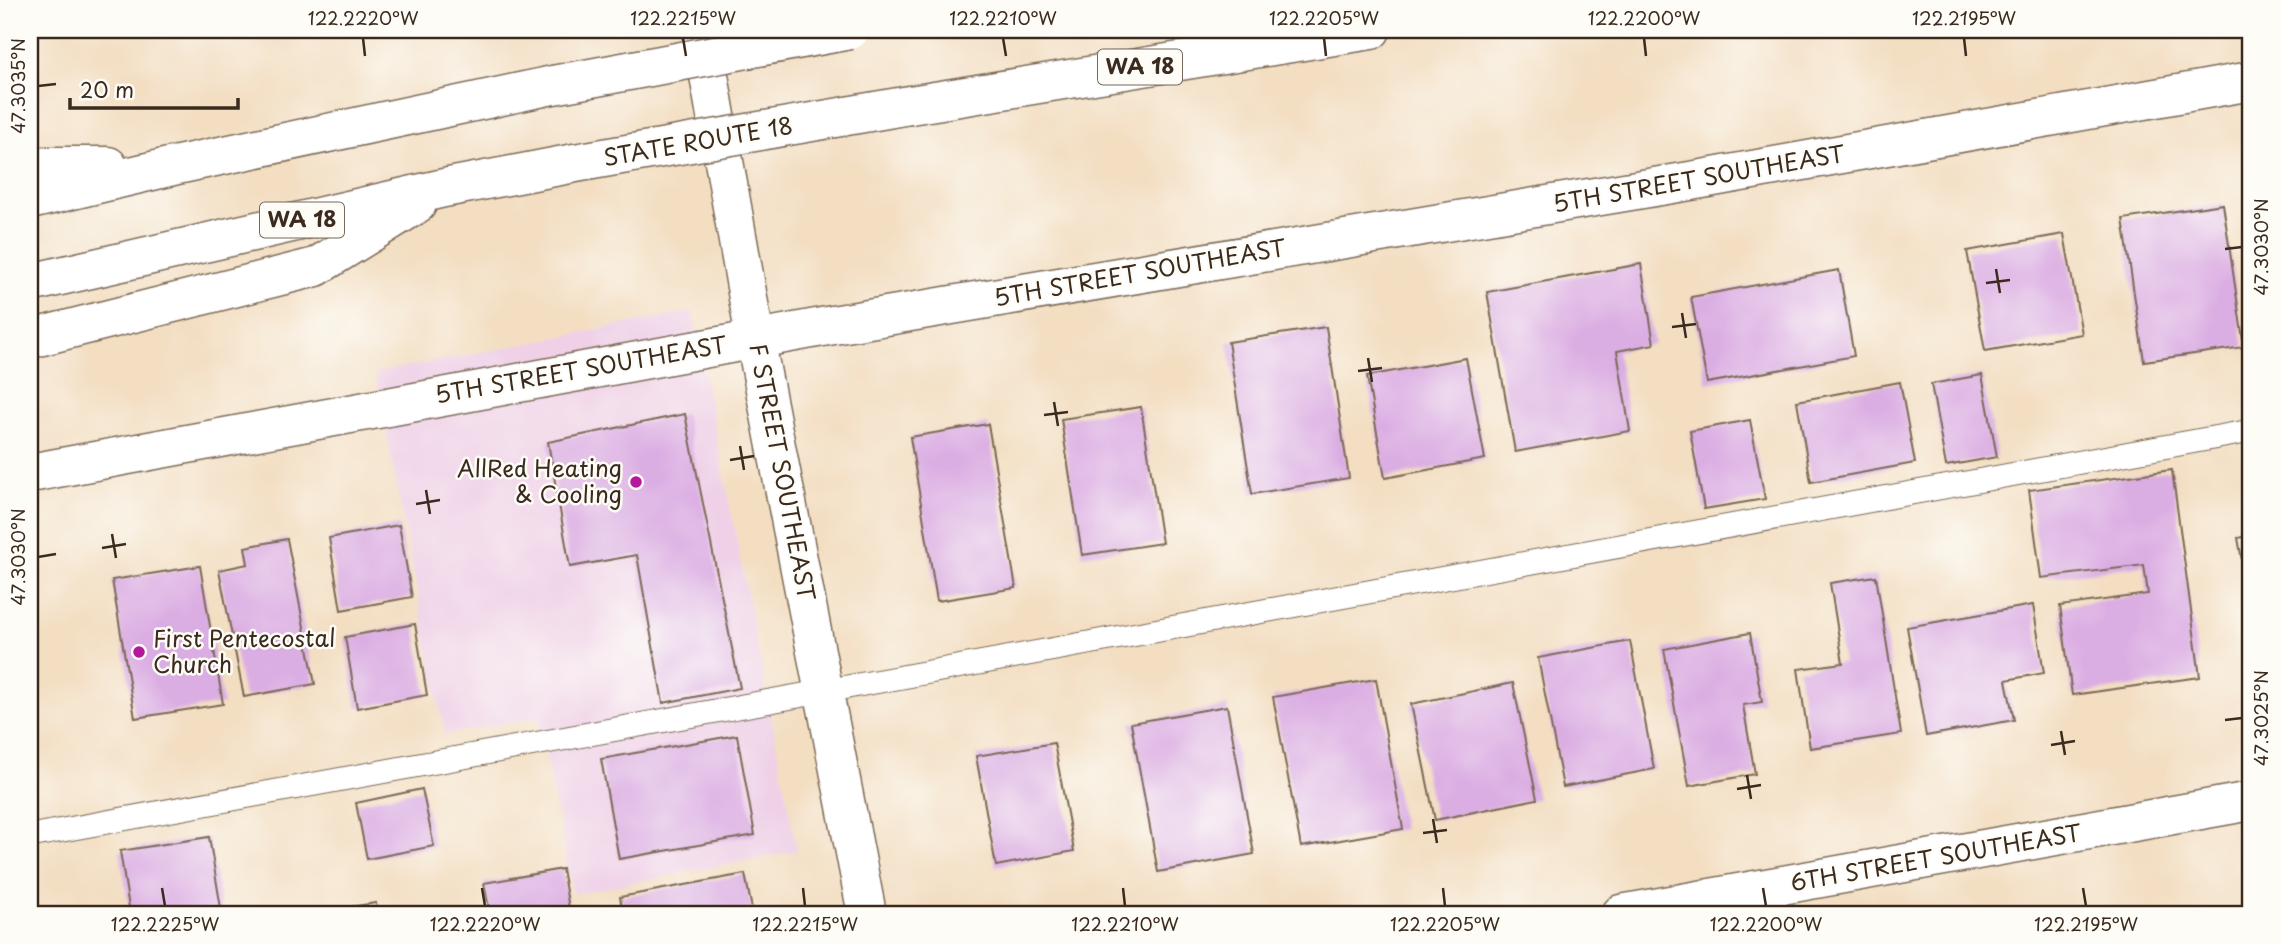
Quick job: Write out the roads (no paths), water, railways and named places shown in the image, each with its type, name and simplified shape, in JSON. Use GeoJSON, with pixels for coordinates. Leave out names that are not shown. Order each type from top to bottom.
{"type":"FeatureCollection","features":[{"type":"Feature","properties":{"kind":"main road","name":"F STREET SOUTHEAST"},"geometry":{"type":"LineString","coordinates":[[701,30],[755,338],[867,914]]}},
{"type":"Feature","properties":{"kind":"main road"},"geometry":{"type":"LineString","coordinates":[[30,200],[173,166],[553,85],[850,30]]}},
{"type":"Feature","properties":{"kind":"main road","name":"STATE ROUTE 18"},"geometry":{"type":"LineString","coordinates":[[30,283],[443,188],[575,163],[909,105],[1371,30]]}},
{"type":"Feature","properties":{"kind":"main road","name":"5TH STREET SOUTHEAST"},"geometry":{"type":"LineString","coordinates":[[30,473],[755,338],[1702,179],[2251,81]]}},
{"type":"Feature","properties":{"kind":"main road"},"geometry":{"type":"LineString","coordinates":[[30,166],[173,166]]}},
{"type":"Feature","properties":{"kind":"main road"},"geometry":{"type":"LineString","coordinates":[[30,339],[316,267],[443,188]]}},
{"type":"Feature","properties":{"kind":"main road","name":"6TH STREET SOUTHEAST"},"geometry":{"type":"LineString","coordinates":[[1621,914],[2251,802]]}},
{"type":"Feature","properties":{"kind":"lane"},"geometry":{"type":"LineString","coordinates":[[30,836],[2251,431]]}},
{"type":"Feature","properties":{"kind":"place","name":"AllRed Heating & Cooling"},"geometry":{"type":"Point","coordinates":[636,482]}},
{"type":"Feature","properties":{"kind":"place","name":"First Pentecostal Church"},"geometry":{"type":"Point","coordinates":[139,652]}}]}
